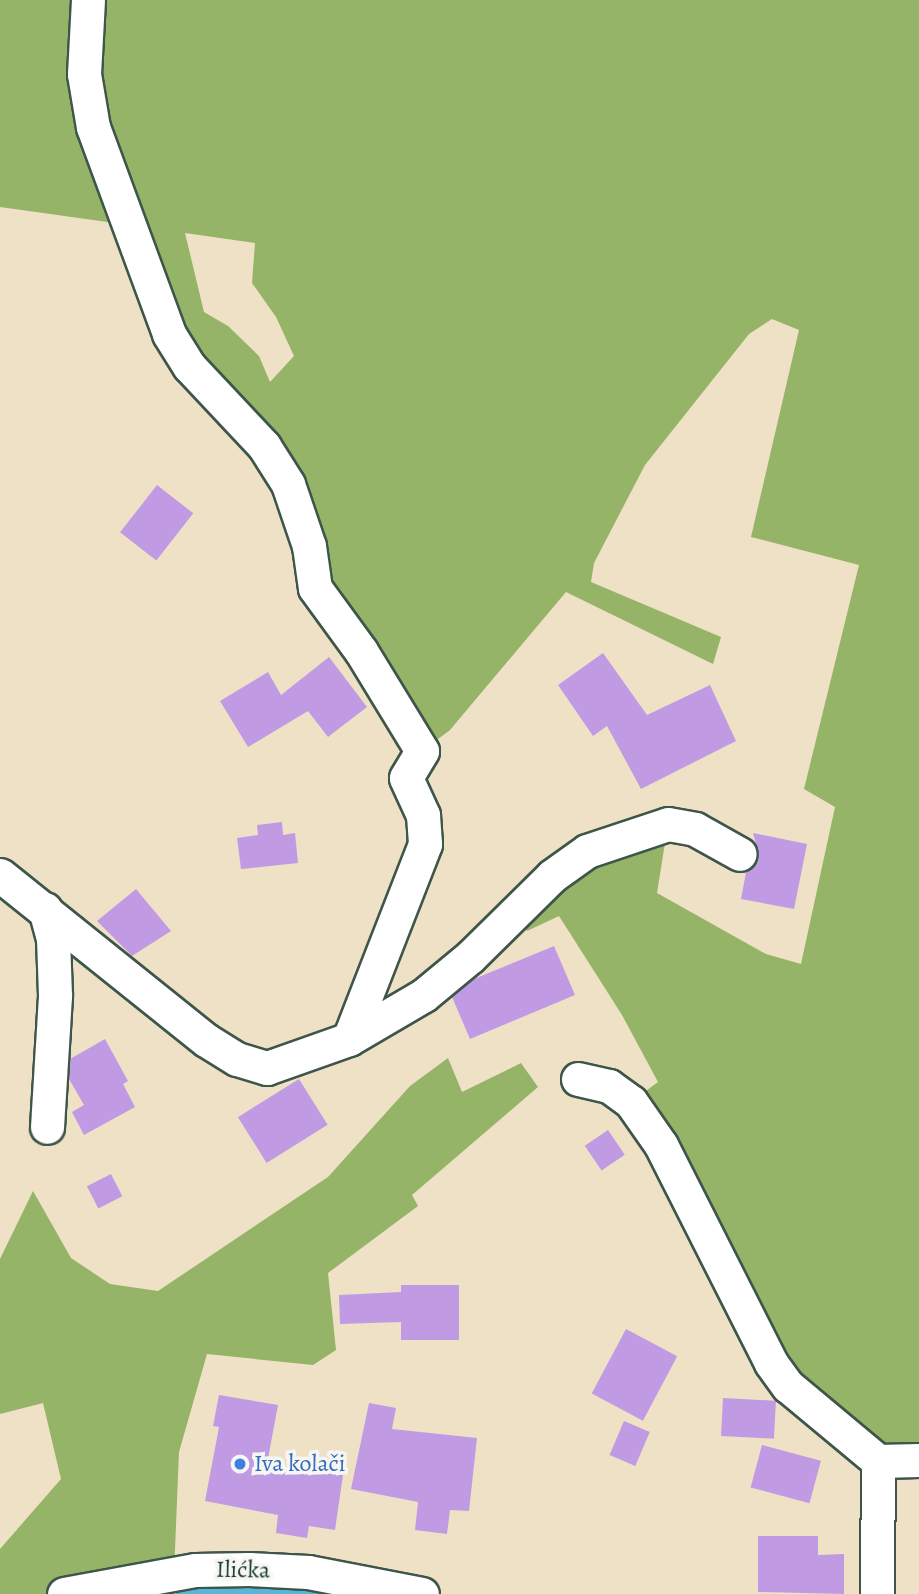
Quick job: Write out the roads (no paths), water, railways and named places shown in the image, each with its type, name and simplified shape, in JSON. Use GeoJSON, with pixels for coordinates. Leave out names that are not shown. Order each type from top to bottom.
{"type":"FeatureCollection","features":[{"type":"Feature","properties":{"kind":"street"},"geometry":{"type":"LineString","coordinates":[[88,0],[84,74],[93,127],[169,334],[189,366],[264,446],[288,484],[309,546],[315,588],[346,628],[422,751],[406,778],[423,815],[425,844],[349,1039]]}},
{"type":"Feature","properties":{"kind":"street"},"geometry":{"type":"LineString","coordinates":[[0,875],[206,1040],[237,1059],[276,1066],[349,1039],[424,995],[470,957],[552,876],[587,851],[668,824],[695,829],[740,854]]}},
{"type":"Feature","properties":{"kind":"street"},"geometry":{"type":"LineString","coordinates":[[45,909],[53,938],[55,996],[47,1127]]}},
{"type":"Feature","properties":{"kind":"street"},"geometry":{"type":"LineString","coordinates":[[578,1079],[609,1086],[631,1102],[667,1156],[771,1363],[789,1385],[878,1461],[919,1460]]}},
{"type":"Feature","properties":{"kind":"street"},"geometry":{"type":"LineString","coordinates":[[877,1594],[878,1461]]}},
{"type":"Feature","properties":{"kind":"street","name":"Ilićka"},"geometry":{"type":"LineString","coordinates":[[64,1594],[195,1570],[249,1569],[308,1572],[422,1594]]}},
{"type":"Feature","properties":{"kind":"water"},"geometry":{"type":"Polygon","coordinates":[[[262,1583],[299,1587],[341,1594],[263,1594],[262,1583]]]}},
{"type":"Feature","properties":{"kind":"waterway"},"geometry":{"type":"LineString","coordinates":[[205,1594],[281,1594]]}},
{"type":"Feature","properties":{"kind":"place","name":"Iva kolači"},"geometry":{"type":"Point","coordinates":[240,1464]}}]}
